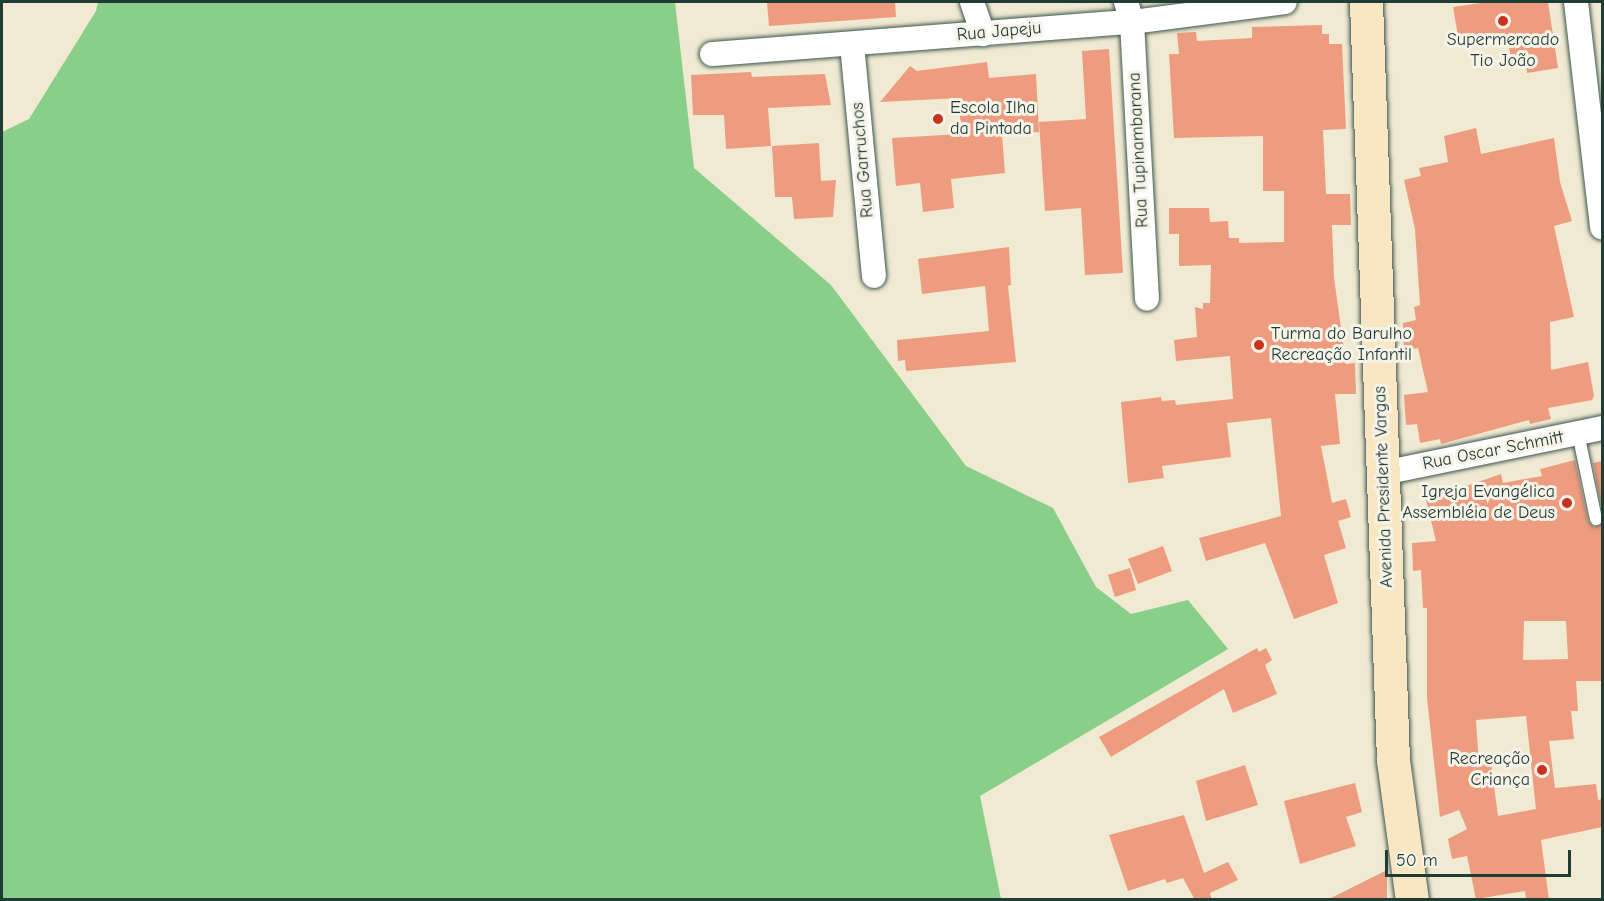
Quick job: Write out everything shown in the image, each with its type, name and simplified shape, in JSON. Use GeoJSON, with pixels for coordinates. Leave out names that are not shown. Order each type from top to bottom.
{"type":"FeatureCollection","features":[{"type":"Feature","properties":{"kind":"street"},"geometry":{"type":"LineString","coordinates":[[972,2],[983,34]]}},
{"type":"Feature","properties":{"kind":"street","name":"Rua Japeju"},"geometry":{"type":"LineString","coordinates":[[712,54],[983,34],[1129,12],[1285,2]]}},
{"type":"Feature","properties":{"kind":"street","name":"Avenida Presidente Vargas"},"geometry":{"type":"LineString","coordinates":[[1366,2],[1393,760],[1412,900]]}},
{"type":"Feature","properties":{"kind":"street"},"geometry":{"type":"LineString","coordinates":[[1576,2],[1602,228]]}},
{"type":"Feature","properties":{"kind":"street","name":"Rua Tupinambarana"},"geometry":{"type":"LineString","coordinates":[[1129,12],[1147,299]]}},
{"type":"Feature","properties":{"kind":"street","name":"Rua Garruchos"},"geometry":{"type":"LineString","coordinates":[[852,44],[874,276]]}},
{"type":"Feature","properties":{"kind":"street","name":"Rua Oscar Schmitt"},"geometry":{"type":"LineString","coordinates":[[1383,473],[1602,428]]}},
{"type":"Feature","properties":{"kind":"lane"},"geometry":{"type":"LineString","coordinates":[[1578,433],[1596,519]]}},
{"type":"Feature","properties":{"kind":"green space"},"geometry":{"type":"Polygon","coordinates":[[[98,2],[675,2],[694,168],[831,285],[966,466],[1053,508],[1096,587],[1131,614],[1188,600],[1228,649],[980,796],[1001,899],[2,899],[2,132],[29,119],[96,11],[98,2]]]}},
{"type":"Feature","properties":{"kind":"building"},"geometry":{"type":"Polygon","coordinates":[[[767,2],[895,2],[896,17],[769,26],[767,2]]]}},
{"type":"Feature","properties":{"kind":"building","name":"Supermercado Tio João"},"geometry":{"type":"Polygon","coordinates":[[[1488,2],[1548,2],[1558,68],[1527,73],[1525,57],[1511,59],[1507,35],[1459,42],[1453,7],[1488,2]]]}},
{"type":"Feature","properties":{"kind":"building"},"geometry":{"type":"Polygon","coordinates":[[[1322,25],[1322,34],[1329,34],[1329,44],[1342,44],[1346,129],[1323,130],[1326,194],[1350,194],[1351,225],[1332,225],[1334,278],[1346,364],[1355,363],[1356,394],[1335,394],[1340,444],[1321,446],[1332,503],[1346,499],[1351,517],[1338,521],[1346,548],[1324,555],[1338,603],[1294,619],[1265,543],[1206,561],[1199,538],[1281,516],[1271,418],[1227,423],[1231,457],[1162,466],[1164,478],[1128,483],[1121,402],[1161,397],[1162,401],[1175,400],[1176,405],[1233,399],[1230,356],[1176,361],[1174,340],[1197,337],[1195,307],[1203,309],[1203,303],[1210,303],[1211,265],[1179,266],[1179,234],[1169,234],[1169,208],[1209,208],[1210,222],[1228,221],[1229,238],[1239,238],[1239,243],[1284,242],[1284,191],[1263,191],[1263,136],[1174,138],[1169,54],[1179,54],[1177,33],[1196,32],[1197,41],[1252,38],[1252,27],[1322,25]]]}},
{"type":"Feature","properties":{"kind":"building"},"geometry":{"type":"Polygon","coordinates":[[[1109,49],[1123,273],[1085,275],[1081,208],[1045,211],[1039,122],[1086,119],[1082,51],[1109,49]]]}},
{"type":"Feature","properties":{"kind":"building","name":"Escola Ilha da Pintada"},"geometry":{"type":"Polygon","coordinates":[[[987,62],[989,78],[1036,74],[1039,132],[1002,135],[1005,173],[951,179],[954,208],[923,212],[920,183],[896,186],[892,138],[961,134],[959,98],[880,102],[910,66],[917,71],[987,62]]]}},
{"type":"Feature","properties":{"kind":"building"},"geometry":{"type":"Polygon","coordinates":[[[751,72],[752,77],[825,74],[831,105],[768,108],[771,146],[726,149],[724,115],[693,115],[691,75],[751,72]]]}},
{"type":"Feature","properties":{"kind":"building"},"geometry":{"type":"Polygon","coordinates":[[[1476,128],[1481,154],[1554,138],[1560,182],[1572,221],[1554,226],[1574,317],[1550,322],[1551,370],[1588,362],[1594,396],[1592,400],[1548,408],[1551,419],[1530,424],[1529,420],[1441,444],[1440,439],[1420,443],[1417,424],[1406,425],[1404,395],[1428,392],[1418,348],[1404,351],[1403,323],[1416,320],[1414,307],[1420,305],[1415,229],[1404,180],[1421,176],[1419,168],[1448,162],[1444,136],[1476,128]]]}},
{"type":"Feature","properties":{"kind":"building"},"geometry":{"type":"Polygon","coordinates":[[[819,143],[821,181],[836,180],[833,217],[794,219],[792,197],[775,197],[772,146],[819,143]]]}},
{"type":"Feature","properties":{"kind":"building"},"geometry":{"type":"Polygon","coordinates":[[[1009,247],[1011,285],[1008,286],[1016,362],[906,371],[905,360],[898,361],[897,340],[989,331],[985,286],[922,294],[918,259],[1009,247]]]}},
{"type":"Feature","properties":{"kind":"building"},"geometry":{"type":"Polygon","coordinates":[[[1575,460],[1588,521],[1594,527],[1602,524],[1602,681],[1576,681],[1578,711],[1571,711],[1574,739],[1549,741],[1555,788],[1596,784],[1598,800],[1602,799],[1602,827],[1541,840],[1549,900],[1526,900],[1525,891],[1476,899],[1467,856],[1452,859],[1448,839],[1467,829],[1459,810],[1440,817],[1427,698],[1427,608],[1423,608],[1421,570],[1413,571],[1412,543],[1436,541],[1426,500],[1501,474],[1503,483],[1542,476],[1540,469],[1575,460]],[[1524,621],[1523,660],[1568,659],[1566,621],[1524,621]],[[1526,716],[1476,720],[1479,765],[1491,763],[1498,816],[1536,809],[1526,716]]]}},
{"type":"Feature","properties":{"kind":"building"},"geometry":{"type":"Polygon","coordinates":[[[1602,461],[1602,510],[1593,463],[1602,461]]]}},
{"type":"Feature","properties":{"kind":"building"},"geometry":{"type":"Polygon","coordinates":[[[1163,546],[1172,571],[1138,584],[1128,559],[1163,546]]]}},
{"type":"Feature","properties":{"kind":"building"},"geometry":{"type":"Polygon","coordinates":[[[1130,568],[1136,590],[1115,597],[1108,575],[1130,568]]]}},
{"type":"Feature","properties":{"kind":"building"},"geometry":{"type":"Polygon","coordinates":[[[1257,648],[1259,652],[1266,648],[1272,660],[1265,665],[1277,694],[1233,713],[1224,689],[1111,757],[1099,737],[1257,648]]]}},
{"type":"Feature","properties":{"kind":"building"},"geometry":{"type":"Polygon","coordinates":[[[1245,765],[1258,805],[1206,821],[1196,781],[1245,765]]]}},
{"type":"Feature","properties":{"kind":"building"},"geometry":{"type":"Polygon","coordinates":[[[1355,783],[1362,812],[1346,817],[1356,846],[1300,864],[1284,801],[1355,783]]]}},
{"type":"Feature","properties":{"kind":"building"},"geometry":{"type":"Polygon","coordinates":[[[1184,815],[1204,873],[1228,862],[1238,880],[1210,893],[1212,900],[1195,900],[1183,878],[1167,883],[1165,879],[1128,891],[1109,835],[1184,815]]]}},
{"type":"Feature","properties":{"kind":"building"},"geometry":{"type":"Polygon","coordinates":[[[1387,870],[1387,900],[1327,900],[1387,870]]]}},
{"type":"Feature","properties":{"kind":"place","name":"Supermercado Tio João"},"geometry":{"type":"Point","coordinates":[1503,21]}},
{"type":"Feature","properties":{"kind":"place","name":"Escola Ilha da Pintada"},"geometry":{"type":"Point","coordinates":[938,119]}},
{"type":"Feature","properties":{"kind":"place","name":"Turma do Barulho Recreação Infantil"},"geometry":{"type":"Point","coordinates":[1259,345]}},
{"type":"Feature","properties":{"kind":"place","name":"Igreja Evangélica Assembléia de Deus"},"geometry":{"type":"Point","coordinates":[1567,503]}},
{"type":"Feature","properties":{"kind":"place","name":"Recreação Criança"},"geometry":{"type":"Point","coordinates":[1542,770]}}]}
